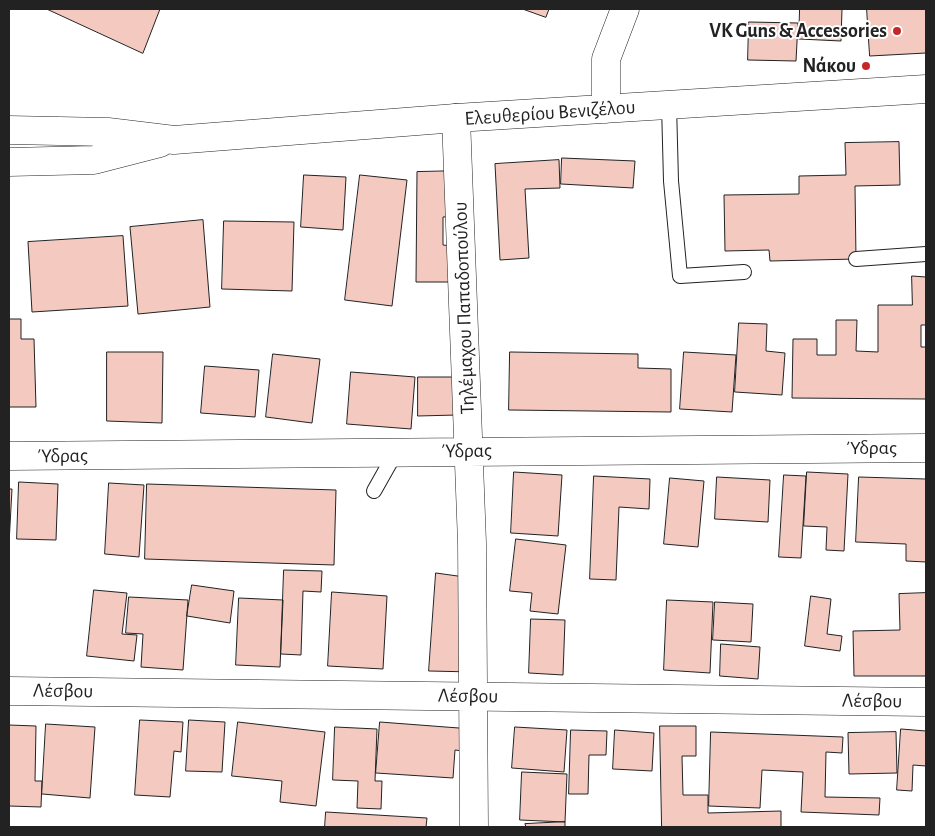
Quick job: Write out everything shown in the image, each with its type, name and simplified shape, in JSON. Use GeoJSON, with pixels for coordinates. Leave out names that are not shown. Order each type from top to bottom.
{"type":"FeatureCollection","features":[{"type":"Feature","properties":{"kind":"street"},"geometry":{"type":"LineString","coordinates":[[606,109],[606,59],[625,9]]}},
{"type":"Feature","properties":{"kind":"street","name":"Ελευθερίου Βενιζέλου"},"geometry":{"type":"LineString","coordinates":[[9,162],[110,157],[174,140],[456,118],[926,89]]}},
{"type":"Feature","properties":{"kind":"street","name":"Τηλέμαχου Παπαδοπούλου"},"geometry":{"type":"LineString","coordinates":[[456,118],[470,451],[474,827]]}},
{"type":"Feature","properties":{"kind":"street","name":"Ελευθερίου Βενιζέλου"},"geometry":{"type":"LineString","coordinates":[[9,130],[108,132],[174,140]]}},
{"type":"Feature","properties":{"kind":"street","name":"Ύδρας"},"geometry":{"type":"LineString","coordinates":[[9,456],[926,448]]}},
{"type":"Feature","properties":{"kind":"street","name":"Λέσβου"},"geometry":{"type":"LineString","coordinates":[[9,690],[926,702]]}},
{"type":"Feature","properties":{"kind":"lane"},"geometry":{"type":"LineString","coordinates":[[669,105],[674,221],[680,276],[744,272]]}},
{"type":"Feature","properties":{"kind":"lane"},"geometry":{"type":"LineString","coordinates":[[856,259],[926,254]]}},
{"type":"Feature","properties":{"kind":"lane"},"geometry":{"type":"LineString","coordinates":[[374,491],[396,452]]}},
{"type":"Feature","properties":{"kind":"building"},"geometry":{"type":"Polygon","coordinates":[[[47,9],[160,9],[143,53],[47,9]]]}},
{"type":"Feature","properties":{"kind":"building"},"geometry":{"type":"Polygon","coordinates":[[[523,9],[549,9],[546,17],[523,9]]]}},
{"type":"Feature","properties":{"kind":"building"},"geometry":{"type":"Polygon","coordinates":[[[800,9],[842,9],[841,41],[799,39],[800,9]]]}},
{"type":"Feature","properties":{"kind":"building","name":"VK Guns & Accessories"},"geometry":{"type":"Polygon","coordinates":[[[867,9],[926,9],[926,53],[870,56],[867,9]]]}},
{"type":"Feature","properties":{"kind":"building"},"geometry":{"type":"Polygon","coordinates":[[[749,22],[798,23],[796,61],[748,60],[749,22]]]}},
{"type":"Feature","properties":{"kind":"building"},"geometry":{"type":"Polygon","coordinates":[[[899,142],[900,185],[855,186],[856,259],[770,261],[769,250],[725,251],[724,195],[799,194],[799,176],[846,175],[845,143],[899,142]]]}},
{"type":"Feature","properties":{"kind":"building"},"geometry":{"type":"Polygon","coordinates":[[[562,158],[635,161],[633,188],[561,184],[562,158]]]}},
{"type":"Feature","properties":{"kind":"building"},"geometry":{"type":"Polygon","coordinates":[[[559,160],[560,188],[525,189],[529,258],[500,260],[495,164],[559,160]]]}},
{"type":"Feature","properties":{"kind":"building"},"geometry":{"type":"Polygon","coordinates":[[[459,171],[461,216],[443,217],[443,245],[462,247],[462,282],[416,282],[417,172],[459,171]]]}},
{"type":"Feature","properties":{"kind":"building"},"geometry":{"type":"Polygon","coordinates":[[[304,175],[346,177],[343,230],[301,227],[304,175]]]}},
{"type":"Feature","properties":{"kind":"building"},"geometry":{"type":"Polygon","coordinates":[[[360,175],[407,180],[392,306],[345,300],[360,175]]]}},
{"type":"Feature","properties":{"kind":"building"},"geometry":{"type":"Polygon","coordinates":[[[203,220],[210,307],[138,314],[130,227],[203,220]]]}},
{"type":"Feature","properties":{"kind":"building"},"geometry":{"type":"Polygon","coordinates":[[[224,221],[294,222],[292,291],[222,289],[224,221]]]}},
{"type":"Feature","properties":{"kind":"building"},"geometry":{"type":"Polygon","coordinates":[[[123,236],[128,306],[32,312],[28,242],[123,236]]]}},
{"type":"Feature","properties":{"kind":"building"},"geometry":{"type":"Polygon","coordinates":[[[912,276],[926,277],[926,325],[921,325],[921,347],[926,347],[926,399],[792,398],[793,339],[817,339],[817,355],[836,355],[836,320],[857,320],[856,351],[878,352],[878,305],[912,305],[912,276]]]}},
{"type":"Feature","properties":{"kind":"building"},"geometry":{"type":"Polygon","coordinates":[[[9,319],[21,319],[21,339],[34,339],[36,407],[9,407],[9,319]]]}},
{"type":"Feature","properties":{"kind":"building"},"geometry":{"type":"Polygon","coordinates":[[[739,323],[767,324],[766,351],[785,353],[782,395],[735,392],[739,323]]]}},
{"type":"Feature","properties":{"kind":"building"},"geometry":{"type":"Polygon","coordinates":[[[107,352],[163,352],[162,423],[107,421],[107,352]]]}},
{"type":"Feature","properties":{"kind":"building"},"geometry":{"type":"Polygon","coordinates":[[[510,352],[638,354],[638,368],[671,369],[671,412],[509,410],[510,352]]]}},
{"type":"Feature","properties":{"kind":"building"},"geometry":{"type":"Polygon","coordinates":[[[684,352],[736,355],[732,412],[680,409],[684,352]]]}},
{"type":"Feature","properties":{"kind":"building"},"geometry":{"type":"Polygon","coordinates":[[[273,354],[320,359],[312,423],[266,417],[273,354]]]}},
{"type":"Feature","properties":{"kind":"building"},"geometry":{"type":"Polygon","coordinates":[[[205,366],[259,370],[255,417],[201,413],[205,366]]]}},
{"type":"Feature","properties":{"kind":"building"},"geometry":{"type":"Polygon","coordinates":[[[351,372],[415,377],[411,429],[347,424],[351,372]]]}},
{"type":"Feature","properties":{"kind":"building"},"geometry":{"type":"Polygon","coordinates":[[[418,377],[456,377],[457,415],[418,416],[418,377]]]}},
{"type":"Feature","properties":{"kind":"building"},"geometry":{"type":"Polygon","coordinates":[[[514,472],[562,475],[558,536],[511,533],[514,472]]]}},
{"type":"Feature","properties":{"kind":"building"},"geometry":{"type":"Polygon","coordinates":[[[807,472],[848,474],[844,551],[826,550],[827,527],[804,526],[807,472]]]}},
{"type":"Feature","properties":{"kind":"building"},"geometry":{"type":"Polygon","coordinates":[[[784,475],[806,476],[801,558],[779,557],[784,475]]]}},
{"type":"Feature","properties":{"kind":"building"},"geometry":{"type":"Polygon","coordinates":[[[594,476],[650,479],[649,509],[619,507],[616,580],[590,579],[594,476]]]}},
{"type":"Feature","properties":{"kind":"building"},"geometry":{"type":"Polygon","coordinates":[[[717,477],[770,480],[768,522],[715,519],[717,477]]]}},
{"type":"Feature","properties":{"kind":"building"},"geometry":{"type":"Polygon","coordinates":[[[859,477],[926,479],[926,562],[906,561],[906,544],[856,542],[859,477]]]}},
{"type":"Feature","properties":{"kind":"building"},"geometry":{"type":"Polygon","coordinates":[[[670,478],[704,481],[698,547],[664,544],[670,478]]]}},
{"type":"Feature","properties":{"kind":"building"},"geometry":{"type":"Polygon","coordinates":[[[19,482],[58,484],[56,540],[17,539],[19,482]]]}},
{"type":"Feature","properties":{"kind":"building"},"geometry":{"type":"Polygon","coordinates":[[[109,483],[144,485],[139,557],[105,554],[109,483]]]}},
{"type":"Feature","properties":{"kind":"building"},"geometry":{"type":"Polygon","coordinates":[[[147,484],[336,490],[334,565],[145,559],[147,484]]]}},
{"type":"Feature","properties":{"kind":"building"},"geometry":{"type":"Polygon","coordinates":[[[9,489],[12,489],[9,544],[9,489]]]}},
{"type":"Feature","properties":{"kind":"building"},"geometry":{"type":"Polygon","coordinates":[[[516,539],[566,545],[558,614],[530,611],[532,593],[510,591],[516,539]]]}},
{"type":"Feature","properties":{"kind":"building"},"geometry":{"type":"Polygon","coordinates":[[[284,570],[322,571],[321,592],[303,591],[301,655],[281,654],[284,570]]]}},
{"type":"Feature","properties":{"kind":"building"},"geometry":{"type":"Polygon","coordinates":[[[436,573],[472,578],[473,672],[429,671],[436,573]]]}},
{"type":"Feature","properties":{"kind":"building"},"geometry":{"type":"Polygon","coordinates":[[[192,585],[234,591],[230,623],[187,616],[192,585]]]}},
{"type":"Feature","properties":{"kind":"building"},"geometry":{"type":"Polygon","coordinates":[[[94,590],[127,593],[122,634],[137,635],[134,661],[87,656],[94,590]]]}},
{"type":"Feature","properties":{"kind":"building"},"geometry":{"type":"Polygon","coordinates":[[[332,592],[387,596],[383,669],[328,666],[332,592]]]}},
{"type":"Feature","properties":{"kind":"building"},"geometry":{"type":"Polygon","coordinates":[[[926,593],[926,676],[854,676],[853,631],[900,630],[899,594],[926,593]]]}},
{"type":"Feature","properties":{"kind":"building"},"geometry":{"type":"Polygon","coordinates":[[[811,596],[831,599],[827,634],[842,636],[840,651],[805,646],[811,596]]]}},
{"type":"Feature","properties":{"kind":"building"},"geometry":{"type":"Polygon","coordinates":[[[129,597],[188,600],[183,670],[141,667],[143,634],[126,633],[129,597]]]}},
{"type":"Feature","properties":{"kind":"building"},"geometry":{"type":"Polygon","coordinates":[[[239,598],[283,600],[280,667],[236,665],[239,598]]]}},
{"type":"Feature","properties":{"kind":"building"},"geometry":{"type":"Polygon","coordinates":[[[667,600],[713,602],[710,673],[664,670],[667,600]]]}},
{"type":"Feature","properties":{"kind":"building"},"geometry":{"type":"Polygon","coordinates":[[[715,602],[753,604],[751,642],[713,640],[715,602]]]}},
{"type":"Feature","properties":{"kind":"building"},"geometry":{"type":"Polygon","coordinates":[[[531,619],[565,620],[563,675],[529,673],[531,619]]]}},
{"type":"Feature","properties":{"kind":"building"},"geometry":{"type":"Polygon","coordinates":[[[721,644],[760,647],[758,679],[720,676],[721,644]]]}},
{"type":"Feature","properties":{"kind":"building"},"geometry":{"type":"Polygon","coordinates":[[[140,720],[183,722],[181,752],[174,751],[170,797],[135,795],[140,720]]]}},
{"type":"Feature","properties":{"kind":"building"},"geometry":{"type":"Polygon","coordinates":[[[189,720],[225,722],[222,772],[186,771],[189,720]]]}},
{"type":"Feature","properties":{"kind":"building"},"geometry":{"type":"Polygon","coordinates":[[[238,722],[325,732],[316,806],[280,802],[282,781],[232,776],[238,722]]]}},
{"type":"Feature","properties":{"kind":"building"},"geometry":{"type":"Polygon","coordinates":[[[380,722],[472,729],[470,752],[455,750],[453,778],[376,773],[380,722]]]}},
{"type":"Feature","properties":{"kind":"building"},"geometry":{"type":"Polygon","coordinates":[[[46,724],[95,727],[90,798],[42,794],[46,724]]]}},
{"type":"Feature","properties":{"kind":"building"},"geometry":{"type":"Polygon","coordinates":[[[9,725],[36,726],[35,781],[42,781],[41,807],[9,806],[9,725]]]}},
{"type":"Feature","properties":{"kind":"building"},"geometry":{"type":"Polygon","coordinates":[[[660,726],[696,726],[696,756],[682,756],[683,795],[708,795],[708,813],[781,811],[781,827],[662,827],[660,726]]]}},
{"type":"Feature","properties":{"kind":"building"},"geometry":{"type":"Polygon","coordinates":[[[335,727],[377,729],[375,781],[382,781],[381,809],[357,808],[358,781],[333,780],[335,727]]]}},
{"type":"Feature","properties":{"kind":"building"},"geometry":{"type":"Polygon","coordinates":[[[515,727],[567,730],[564,772],[512,768],[515,727]]]}},
{"type":"Feature","properties":{"kind":"building"},"geometry":{"type":"Polygon","coordinates":[[[901,729],[926,731],[926,766],[913,765],[912,791],[897,790],[901,729]]]}},
{"type":"Feature","properties":{"kind":"building"},"geometry":{"type":"Polygon","coordinates":[[[571,730],[607,731],[606,755],[589,755],[588,794],[569,794],[571,730]]]}},
{"type":"Feature","properties":{"kind":"building"},"geometry":{"type":"Polygon","coordinates":[[[615,730],[654,733],[652,771],[613,769],[615,730]]]}},
{"type":"Feature","properties":{"kind":"building"},"geometry":{"type":"Polygon","coordinates":[[[711,732],[843,737],[842,753],[826,752],[825,797],[880,798],[879,815],[801,812],[803,772],[762,770],[760,808],[709,806],[711,732]]]}},
{"type":"Feature","properties":{"kind":"building"},"geometry":{"type":"Polygon","coordinates":[[[896,732],[897,773],[849,774],[848,733],[896,732]]]}},
{"type":"Feature","properties":{"kind":"building"},"geometry":{"type":"Polygon","coordinates":[[[522,772],[567,774],[565,822],[520,820],[522,772]]]}},
{"type":"Feature","properties":{"kind":"building"},"geometry":{"type":"Polygon","coordinates":[[[326,812],[427,818],[426,827],[325,827],[326,812]]]}},
{"type":"Feature","properties":{"kind":"building"},"geometry":{"type":"Polygon","coordinates":[[[565,822],[565,827],[526,827],[525,824],[565,822]]]}},
{"type":"Feature","properties":{"kind":"place","name":"VK Guns & Accessories"},"geometry":{"type":"Point","coordinates":[897,31]}},
{"type":"Feature","properties":{"kind":"place","name":"Νάκου"},"geometry":{"type":"Point","coordinates":[866,66]}}]}
